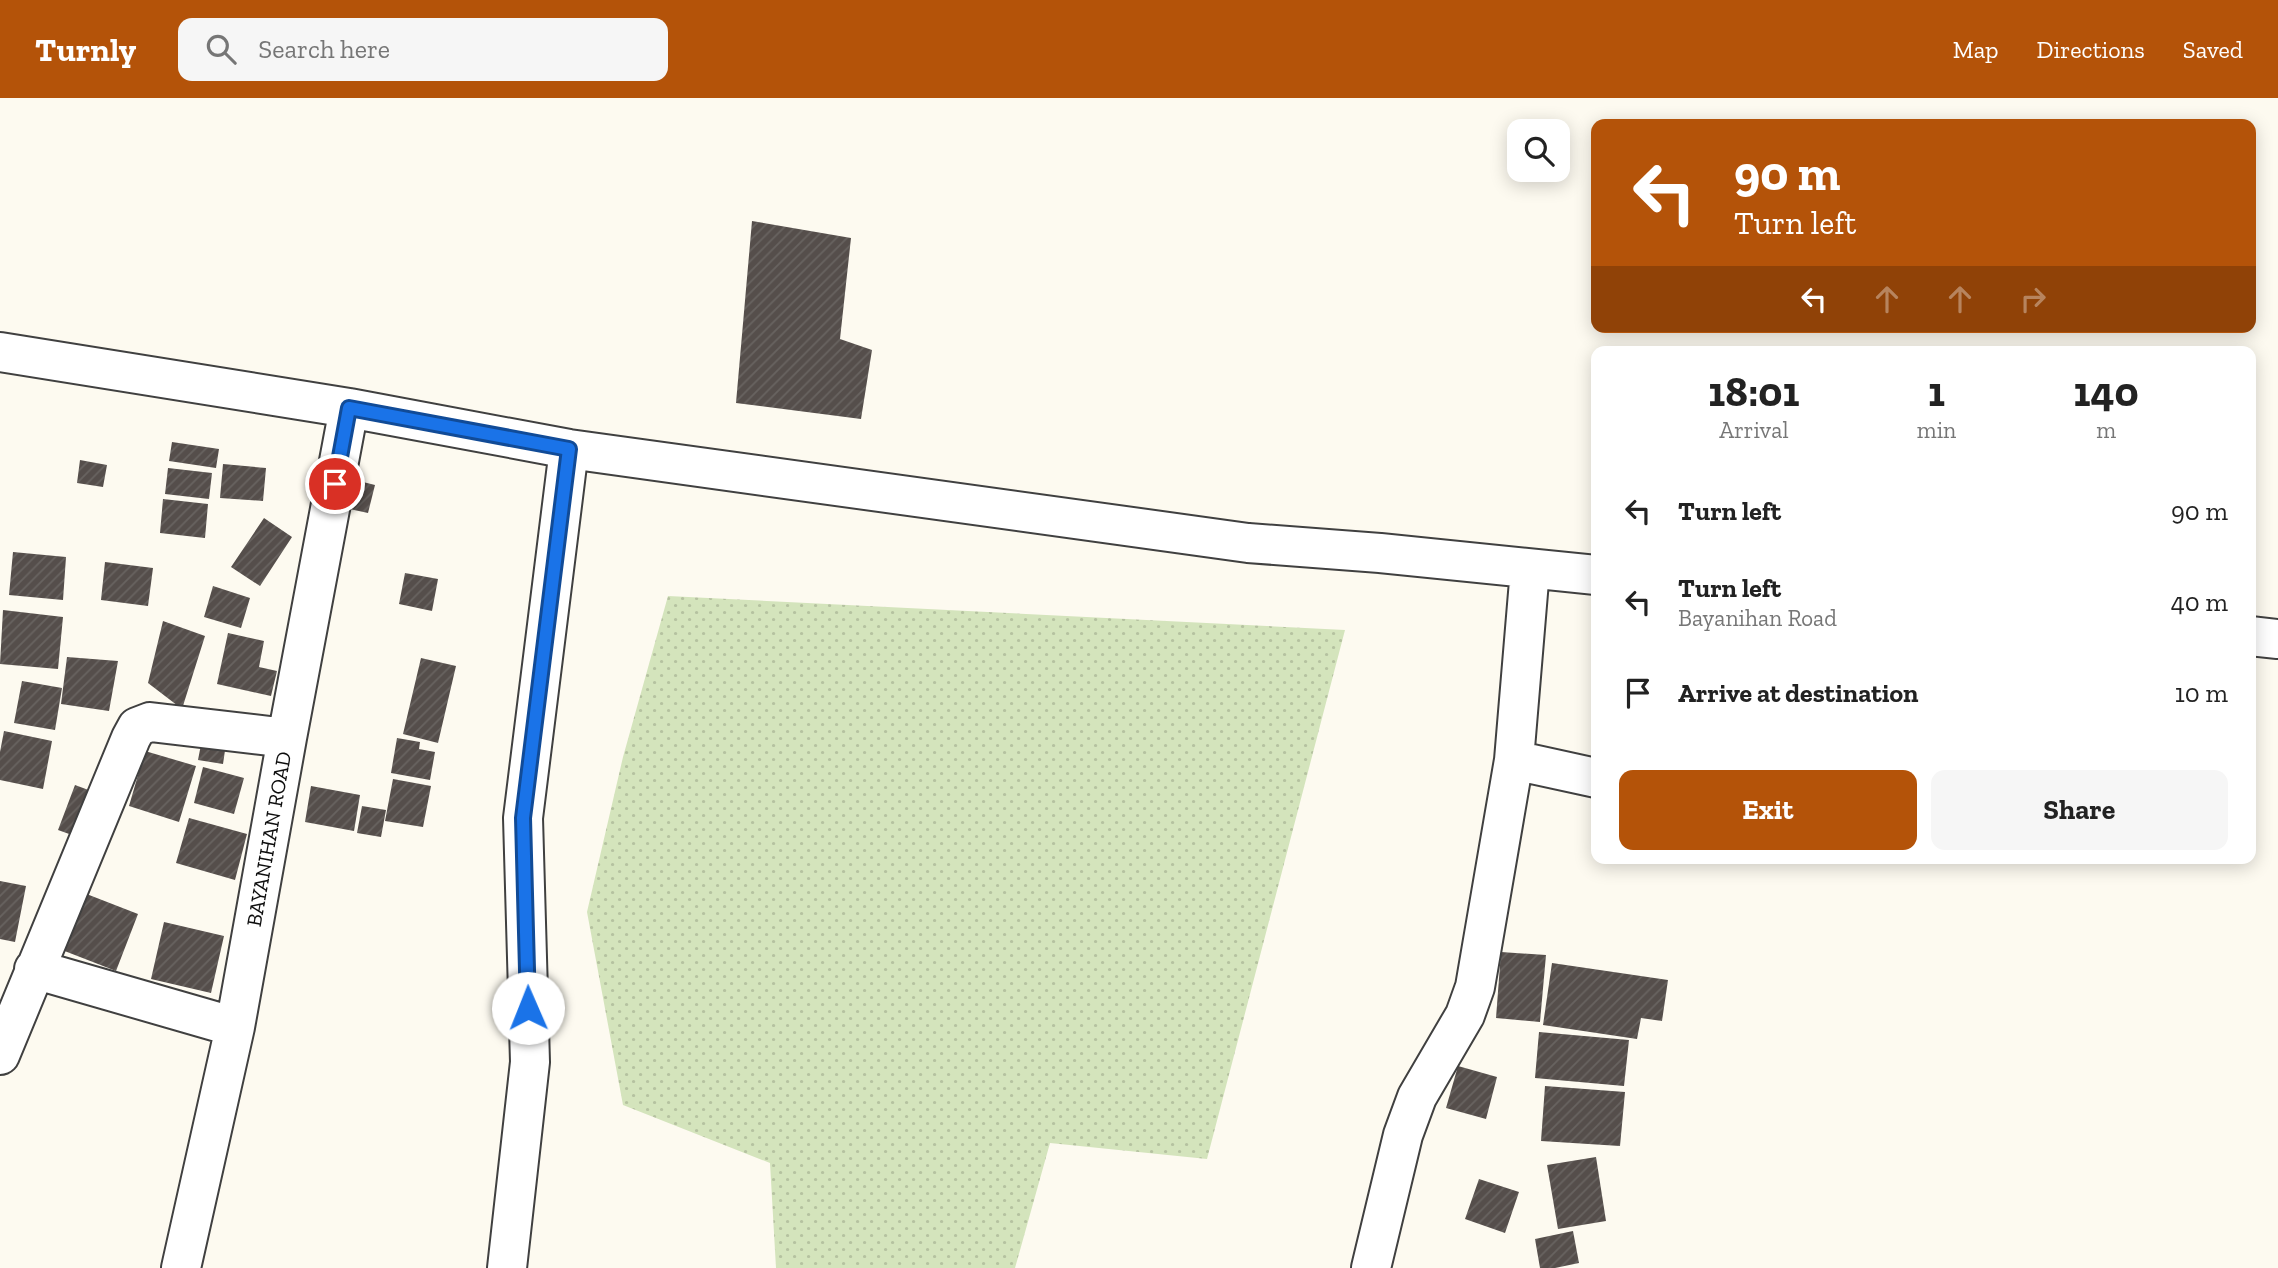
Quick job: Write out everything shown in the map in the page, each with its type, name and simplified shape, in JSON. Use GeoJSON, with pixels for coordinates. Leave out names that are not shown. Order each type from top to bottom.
{"type":"FeatureCollection","features":[{"type":"Feature","properties":{"kind":"street"},"geometry":{"type":"LineString","coordinates":[[0,352],[349,408],[569,449],[1248,543],[1380,553],[1591,575]]}},
{"type":"Feature","properties":{"kind":"street","name":"BAYANIHAN ROAD"},"geometry":{"type":"LineString","coordinates":[[181,1268],[235,1027],[286,738],[349,408]]}},
{"type":"Feature","properties":{"kind":"street"},"geometry":{"type":"LineString","coordinates":[[507,1268],[530,1062],[523,818],[569,449]]}},
{"type":"Feature","properties":{"kind":"street"},"geometry":{"type":"LineString","coordinates":[[1371,1268],[1403,1135],[1417,1097],[1465,1015],[1475,987],[1514,760],[1530,569]]}},
{"type":"Feature","properties":{"kind":"street"},"geometry":{"type":"LineString","coordinates":[[2256,637],[2278,639]]}},
{"type":"Feature","properties":{"kind":"street"},"geometry":{"type":"LineString","coordinates":[[0,1055],[137,727],[150,722],[286,738]]}},
{"type":"Feature","properties":{"kind":"street"},"geometry":{"type":"LineString","coordinates":[[1514,760],[1591,777]]}},
{"type":"Feature","properties":{"kind":"street"},"geometry":{"type":"LineString","coordinates":[[34,969],[235,1027]]}},
{"type":"Feature","properties":{"kind":"green space"},"geometry":{"type":"Polygon","coordinates":[[[668,596],[1345,630],[1207,1159],[1050,1143],[1015,1268],[776,1268],[770,1163],[623,1105],[587,912],[623,757],[668,596]]]}},
{"type":"Feature","properties":{"kind":"building"},"geometry":{"type":"Polygon","coordinates":[[[752,221],[851,238],[840,339],[872,350],[861,419],[736,403],[752,221]]]}},
{"type":"Feature","properties":{"kind":"building"},"geometry":{"type":"Polygon","coordinates":[[[172,442],[219,449],[216,468],[169,461],[172,442]]]}},
{"type":"Feature","properties":{"kind":"building"},"geometry":{"type":"Polygon","coordinates":[[[80,460],[107,465],[103,487],[77,483],[80,460]]]}},
{"type":"Feature","properties":{"kind":"building"},"geometry":{"type":"Polygon","coordinates":[[[223,464],[266,468],[263,501],[220,498],[223,464]]]}},
{"type":"Feature","properties":{"kind":"building"},"geometry":{"type":"Polygon","coordinates":[[[168,468],[212,473],[209,499],[165,494],[168,468]]]}},
{"type":"Feature","properties":{"kind":"building"},"geometry":{"type":"Polygon","coordinates":[[[351,479],[375,485],[368,513],[345,508],[351,479]]]}},
{"type":"Feature","properties":{"kind":"building"},"geometry":{"type":"Polygon","coordinates":[[[163,499],[208,504],[205,538],[160,533],[163,499]]]}},
{"type":"Feature","properties":{"kind":"building"},"geometry":{"type":"Polygon","coordinates":[[[264,518],[292,537],[260,586],[231,567],[264,518]]]}},
{"type":"Feature","properties":{"kind":"building"},"geometry":{"type":"Polygon","coordinates":[[[13,552],[66,557],[63,600],[9,595],[13,552]]]}},
{"type":"Feature","properties":{"kind":"building"},"geometry":{"type":"Polygon","coordinates":[[[105,562],[153,568],[148,606],[101,600],[105,562]]]}},
{"type":"Feature","properties":{"kind":"building"},"geometry":{"type":"Polygon","coordinates":[[[405,573],[438,579],[432,611],[399,604],[405,573]]]}},
{"type":"Feature","properties":{"kind":"building"},"geometry":{"type":"Polygon","coordinates":[[[213,586],[250,598],[241,628],[204,617],[213,586]]]}},
{"type":"Feature","properties":{"kind":"building"},"geometry":{"type":"Polygon","coordinates":[[[3,610],[63,617],[58,669],[0,664],[3,610]]]}},
{"type":"Feature","properties":{"kind":"building"},"geometry":{"type":"Polygon","coordinates":[[[163,621],[205,636],[182,709],[148,683],[163,621]]]}},
{"type":"Feature","properties":{"kind":"building"},"geometry":{"type":"Polygon","coordinates":[[[228,633],[264,641],[259,667],[277,671],[271,696],[217,684],[228,633]]]}},
{"type":"Feature","properties":{"kind":"building"},"geometry":{"type":"Polygon","coordinates":[[[67,657],[118,661],[109,711],[61,704],[67,657]]]}},
{"type":"Feature","properties":{"kind":"building"},"geometry":{"type":"Polygon","coordinates":[[[421,658],[456,666],[438,743],[403,734],[421,658]]]}},
{"type":"Feature","properties":{"kind":"building"},"geometry":{"type":"Polygon","coordinates":[[[22,681],[62,688],[55,730],[14,723],[22,681]]]}},
{"type":"Feature","properties":{"kind":"building"},"geometry":{"type":"Polygon","coordinates":[[[4,731],[52,741],[43,789],[0,780],[0,752],[4,731]]]}},
{"type":"Feature","properties":{"kind":"building"},"geometry":{"type":"Polygon","coordinates":[[[203,734],[227,737],[223,764],[198,760],[203,734]]]}},
{"type":"Feature","properties":{"kind":"building"},"geometry":{"type":"Polygon","coordinates":[[[397,738],[420,742],[419,749],[435,752],[430,780],[391,773],[397,738]]]}},
{"type":"Feature","properties":{"kind":"building"},"geometry":{"type":"Polygon","coordinates":[[[145,751],[196,766],[179,822],[129,806],[145,751]]]}},
{"type":"Feature","properties":{"kind":"building"},"geometry":{"type":"Polygon","coordinates":[[[203,767],[244,778],[234,814],[194,803],[203,767]]]}},
{"type":"Feature","properties":{"kind":"building"},"geometry":{"type":"Polygon","coordinates":[[[393,779],[431,786],[423,827],[385,821],[393,779]]]}},
{"type":"Feature","properties":{"kind":"building"},"geometry":{"type":"Polygon","coordinates":[[[75,785],[102,795],[86,840],[58,830],[75,785]]]}},
{"type":"Feature","properties":{"kind":"building"},"geometry":{"type":"Polygon","coordinates":[[[311,786],[360,795],[354,831],[305,822],[311,786]]]}},
{"type":"Feature","properties":{"kind":"building"},"geometry":{"type":"Polygon","coordinates":[[[362,806],[386,810],[381,837],[357,833],[362,806]]]}},
{"type":"Feature","properties":{"kind":"building"},"geometry":{"type":"Polygon","coordinates":[[[189,818],[247,834],[235,880],[176,863],[189,818]]]}},
{"type":"Feature","properties":{"kind":"building"},"geometry":{"type":"Polygon","coordinates":[[[0,881],[26,886],[15,942],[0,939],[0,881]]]}},
{"type":"Feature","properties":{"kind":"building"},"geometry":{"type":"Polygon","coordinates":[[[84,893],[138,914],[116,971],[62,950],[84,893]]]}},
{"type":"Feature","properties":{"kind":"building"},"geometry":{"type":"Polygon","coordinates":[[[164,922],[224,936],[211,993],[151,979],[164,922]]]}},
{"type":"Feature","properties":{"kind":"building"},"geometry":{"type":"Polygon","coordinates":[[[1501,952],[1546,955],[1540,1022],[1496,1018],[1501,952]]]}},
{"type":"Feature","properties":{"kind":"building"},"geometry":{"type":"Polygon","coordinates":[[[1552,963],[1668,980],[1662,1021],[1641,1018],[1637,1039],[1543,1025],[1552,963]]]}},
{"type":"Feature","properties":{"kind":"building"},"geometry":{"type":"Polygon","coordinates":[[[1539,1032],[1629,1040],[1624,1086],[1535,1078],[1539,1032]]]}},
{"type":"Feature","properties":{"kind":"building"},"geometry":{"type":"Polygon","coordinates":[[[1458,1066],[1497,1077],[1486,1119],[1446,1108],[1458,1066]]]}},
{"type":"Feature","properties":{"kind":"building"},"geometry":{"type":"Polygon","coordinates":[[[1545,1086],[1625,1092],[1620,1146],[1541,1141],[1545,1086]]]}},
{"type":"Feature","properties":{"kind":"building"},"geometry":{"type":"Polygon","coordinates":[[[1596,1157],[1606,1221],[1558,1229],[1547,1165],[1596,1157]]]}},
{"type":"Feature","properties":{"kind":"building"},"geometry":{"type":"Polygon","coordinates":[[[1479,1179],[1519,1192],[1505,1233],[1465,1219],[1479,1179]]]}},
{"type":"Feature","properties":{"kind":"building"},"geometry":{"type":"Polygon","coordinates":[[[1573,1231],[1579,1263],[1540,1268],[1535,1239],[1573,1231]]]}},
{"type":"Feature","properties":{"kind":"route"},"geometry":{"type":"LineString","coordinates":[[335,484],[349,408],[569,449],[523,818],[528,1008]]}}]}
